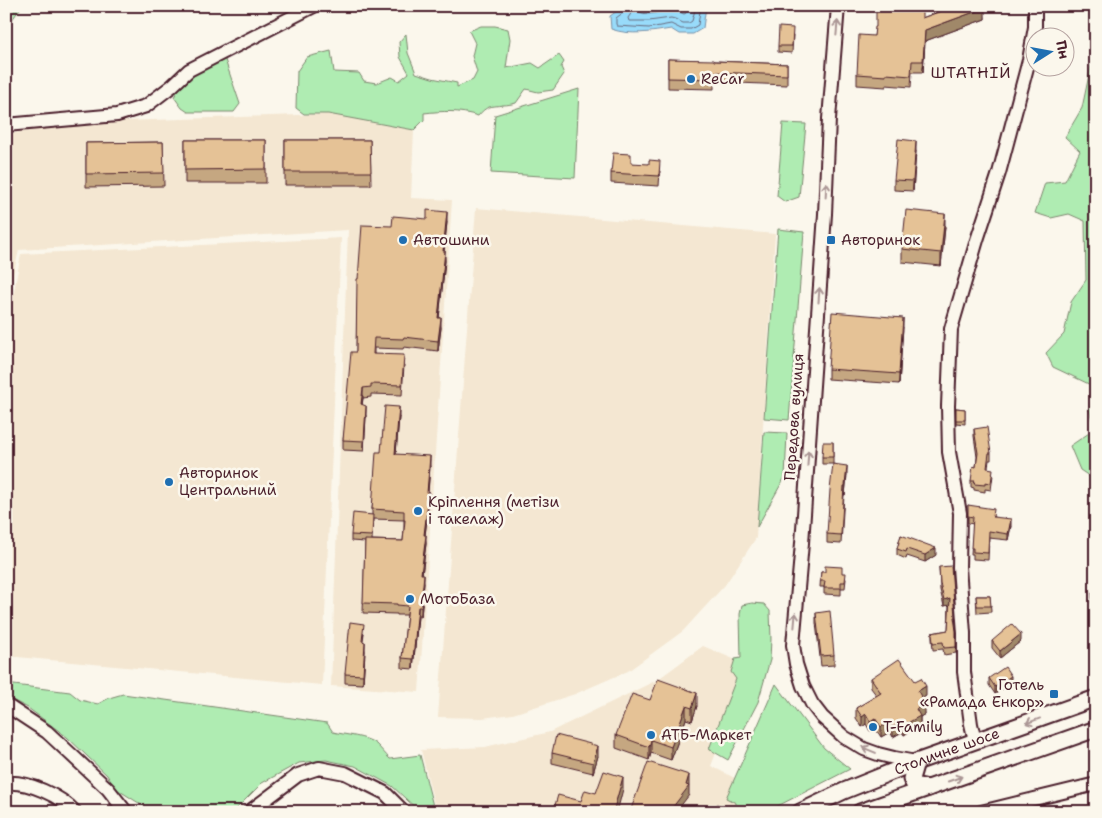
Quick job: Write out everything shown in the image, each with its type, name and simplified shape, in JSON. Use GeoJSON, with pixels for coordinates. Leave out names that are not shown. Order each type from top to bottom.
{"type":"FeatureCollection","features":[{"type":"Feature","properties":{"kind":"main road","name":"Столичне шосе"},"geometry":{"type":"LineString","coordinates":[[800,812],[844,791],[916,762],[1096,698]]}},
{"type":"Feature","properties":{"kind":"main road","name":"Столичне шосе"},"geometry":{"type":"LineString","coordinates":[[860,812],[1092,733]]}},
{"type":"Feature","properties":{"kind":"main road"},"geometry":{"type":"LineString","coordinates":[[916,762],[911,779],[914,785],[928,788]]}},
{"type":"Feature","properties":{"kind":"street"},"geometry":{"type":"LineString","coordinates":[[6,125],[117,115],[146,106],[189,70],[314,6]]}},
{"type":"Feature","properties":{"kind":"street","name":"Передова вулиця"},"geometry":{"type":"LineString","coordinates":[[838,6],[803,533],[793,645],[796,664],[803,686],[812,704],[822,717],[854,744],[878,754],[916,762]]}},
{"type":"Feature","properties":{"kind":"street"},"geometry":{"type":"LineString","coordinates":[[975,741],[964,672],[960,513],[949,452],[948,406],[951,329],[999,174],[1029,60],[1035,27],[1036,6]]}},
{"type":"Feature","properties":{"kind":"street"},"geometry":{"type":"LineString","coordinates":[[6,705],[47,732],[108,789],[126,812]]}},
{"type":"Feature","properties":{"kind":"street"},"geometry":{"type":"LineString","coordinates":[[249,812],[298,775],[319,768],[345,773],[385,793],[404,812]]}},
{"type":"Feature","properties":{"kind":"street"},"geometry":{"type":"LineString","coordinates":[[6,783],[13,782],[47,791],[75,812]]}},
{"type":"Feature","properties":{"kind":"street"},"geometry":{"type":"LineString","coordinates":[[981,812],[1096,784]]}},
{"type":"Feature","properties":{"kind":"shaded area"},"geometry":{"type":"Polygon","coordinates":[[[328,114],[414,130],[411,198],[452,200],[419,692],[331,686],[348,230],[19,250],[6,301],[6,134],[94,122],[328,114]]]}},
{"type":"Feature","properties":{"kind":"shaded area"},"geometry":{"type":"Polygon","coordinates":[[[476,208],[775,234],[756,538],[725,585],[683,631],[628,671],[575,694],[513,714],[482,718],[438,717],[476,208]]]}},
{"type":"Feature","properties":{"kind":"shaded area","name":"Авторинок Центральний"},"geometry":{"type":"Polygon","coordinates":[[[341,238],[322,685],[6,656],[6,307],[11,307],[21,254],[341,238]]]}},
{"type":"Feature","properties":{"kind":"shaded area"},"geometry":{"type":"Polygon","coordinates":[[[703,646],[750,666],[711,766],[780,801],[766,812],[436,812],[421,750],[485,747],[550,732],[657,680],[703,646]]]}},
{"type":"Feature","properties":{"kind":"green space"},"geometry":{"type":"Polygon","coordinates":[[[6,6],[22,6],[6,28],[6,6]]]}},
{"type":"Feature","properties":{"kind":"green space"},"geometry":{"type":"Polygon","coordinates":[[[481,26],[495,26],[508,29],[510,39],[506,68],[532,63],[540,68],[559,55],[564,62],[561,67],[564,74],[553,90],[538,92],[526,89],[516,103],[489,107],[478,116],[451,112],[424,113],[424,120],[414,130],[328,114],[304,114],[296,108],[297,71],[307,57],[331,51],[334,72],[359,73],[364,81],[377,83],[392,77],[399,81],[409,73],[400,57],[399,42],[406,34],[408,53],[416,73],[457,83],[457,87],[473,80],[477,72],[472,56],[475,43],[469,31],[481,26]]]}},
{"type":"Feature","properties":{"kind":"green space"},"geometry":{"type":"Polygon","coordinates":[[[1096,42],[1096,479],[1080,470],[1070,446],[1095,429],[1089,410],[1093,386],[1053,367],[1046,353],[1064,334],[1071,302],[1086,280],[1085,221],[1069,214],[1051,218],[1035,213],[1045,183],[1065,181],[1080,151],[1065,137],[1082,108],[1096,42]]]}},
{"type":"Feature","properties":{"kind":"green space"},"geometry":{"type":"Polygon","coordinates":[[[224,57],[240,104],[234,112],[188,112],[182,108],[174,97],[183,83],[195,73],[224,57]]]}},
{"type":"Feature","properties":{"kind":"green space"},"geometry":{"type":"Polygon","coordinates":[[[579,89],[575,178],[491,173],[495,115],[579,89]]]}},
{"type":"Feature","properties":{"kind":"green space"},"geometry":{"type":"Polygon","coordinates":[[[783,123],[806,124],[799,197],[785,202],[777,196],[783,123]]]}},
{"type":"Feature","properties":{"kind":"green space"},"geometry":{"type":"Polygon","coordinates":[[[778,229],[804,232],[789,420],[764,418],[778,229]]]}},
{"type":"Feature","properties":{"kind":"green space"},"geometry":{"type":"Polygon","coordinates":[[[764,432],[787,433],[785,477],[757,527],[764,432]]]}},
{"type":"Feature","properties":{"kind":"green space"},"geometry":{"type":"Polygon","coordinates":[[[752,603],[764,604],[770,611],[770,660],[758,702],[728,760],[709,749],[736,679],[731,672],[735,659],[741,658],[740,614],[742,605],[752,603]]]}},
{"type":"Feature","properties":{"kind":"green space"},"geometry":{"type":"Polygon","coordinates":[[[6,684],[70,692],[80,700],[98,704],[123,694],[327,723],[333,732],[372,741],[390,759],[420,755],[434,810],[431,812],[420,812],[392,786],[355,766],[326,760],[299,763],[262,783],[233,812],[153,812],[115,788],[107,775],[67,737],[28,708],[6,697],[6,684]]]}},
{"type":"Feature","properties":{"kind":"green space"},"geometry":{"type":"Polygon","coordinates":[[[776,684],[824,748],[850,769],[766,812],[733,812],[736,803],[726,798],[776,684]]]}},
{"type":"Feature","properties":{"kind":"water"},"geometry":{"type":"Polygon","coordinates":[[[624,6],[708,6],[703,28],[693,34],[679,34],[671,29],[633,33],[611,29],[610,16],[624,6]]]}},
{"type":"Feature","properties":{"kind":"building"},"geometry":{"type":"Polygon","coordinates":[[[876,6],[922,6],[922,18],[947,9],[946,6],[984,6],[985,8],[925,30],[923,61],[912,61],[911,76],[857,74],[859,35],[874,36],[876,6]]]}},
{"type":"Feature","properties":{"kind":"building"},"geometry":{"type":"Polygon","coordinates":[[[779,27],[793,28],[792,46],[778,46],[779,27]]]}},
{"type":"Feature","properties":{"kind":"building"},"geometry":{"type":"Polygon","coordinates":[[[668,59],[787,64],[787,75],[714,72],[714,79],[668,78],[668,59]]]}},
{"type":"Feature","properties":{"kind":"building"},"geometry":{"type":"Polygon","coordinates":[[[898,139],[916,141],[913,181],[894,180],[898,139]]]}},
{"type":"Feature","properties":{"kind":"building"},"geometry":{"type":"Polygon","coordinates":[[[185,140],[266,140],[266,169],[185,170],[185,140]]]}},
{"type":"Feature","properties":{"kind":"building"},"geometry":{"type":"Polygon","coordinates":[[[285,140],[370,140],[371,172],[285,172],[285,140]]]}},
{"type":"Feature","properties":{"kind":"building"},"geometry":{"type":"Polygon","coordinates":[[[163,142],[164,173],[86,174],[86,143],[163,142]]]}},
{"type":"Feature","properties":{"kind":"building"},"geometry":{"type":"Polygon","coordinates":[[[613,153],[631,154],[631,163],[649,164],[649,160],[660,161],[659,176],[611,173],[613,153]]]}},
{"type":"Feature","properties":{"kind":"building"},"geometry":{"type":"Polygon","coordinates":[[[427,210],[447,212],[438,318],[441,318],[438,341],[404,337],[403,339],[374,338],[373,354],[404,355],[402,385],[371,384],[371,387],[363,388],[361,404],[366,406],[364,441],[343,440],[351,352],[356,352],[357,279],[362,225],[392,226],[393,216],[427,219],[427,210]]]}},
{"type":"Feature","properties":{"kind":"building"},"geometry":{"type":"Polygon","coordinates":[[[906,210],[945,214],[941,253],[902,249],[906,210]]]}},
{"type":"Feature","properties":{"kind":"building"},"geometry":{"type":"Polygon","coordinates":[[[832,312],[903,318],[899,374],[828,369],[832,312]]]}},
{"type":"Feature","properties":{"kind":"building"},"geometry":{"type":"Polygon","coordinates":[[[385,406],[399,407],[395,454],[430,456],[427,493],[429,493],[424,535],[426,535],[421,574],[424,574],[421,607],[418,607],[413,659],[402,658],[408,606],[363,603],[365,540],[403,541],[404,511],[372,509],[376,452],[381,452],[385,406]]]}},
{"type":"Feature","properties":{"kind":"building"},"geometry":{"type":"Polygon","coordinates":[[[956,408],[965,409],[965,420],[956,420],[956,408]]]}},
{"type":"Feature","properties":{"kind":"building"},"geometry":{"type":"Polygon","coordinates":[[[987,427],[991,453],[989,453],[987,468],[993,469],[991,483],[985,482],[985,485],[974,484],[975,481],[971,481],[973,466],[976,467],[978,453],[974,429],[987,427]]]}},
{"type":"Feature","properties":{"kind":"building"},"geometry":{"type":"Polygon","coordinates":[[[823,442],[833,442],[833,457],[822,457],[823,442]]]}},
{"type":"Feature","properties":{"kind":"building"},"geometry":{"type":"Polygon","coordinates":[[[833,464],[847,466],[841,535],[827,534],[833,464]]]}},
{"type":"Feature","properties":{"kind":"building"},"geometry":{"type":"Polygon","coordinates":[[[968,505],[994,509],[993,517],[1011,519],[1008,534],[989,531],[988,553],[973,552],[973,548],[971,548],[973,517],[968,516],[968,505]]]}},
{"type":"Feature","properties":{"kind":"building"},"geometry":{"type":"Polygon","coordinates":[[[353,513],[373,515],[372,536],[351,535],[353,513]]]}},
{"type":"Feature","properties":{"kind":"building"},"geometry":{"type":"Polygon","coordinates":[[[1096,528],[1096,543],[1093,542],[1096,528]]]}},
{"type":"Feature","properties":{"kind":"building"},"geometry":{"type":"Polygon","coordinates":[[[901,535],[936,548],[925,555],[907,549],[906,552],[897,549],[901,535]]]}},
{"type":"Feature","properties":{"kind":"building"},"geometry":{"type":"Polygon","coordinates":[[[825,566],[842,567],[842,573],[846,573],[845,582],[841,582],[841,588],[824,588],[825,581],[820,581],[821,572],[825,572],[825,566]]]}},
{"type":"Feature","properties":{"kind":"building"},"geometry":{"type":"Polygon","coordinates":[[[951,566],[956,647],[944,648],[943,642],[933,643],[932,633],[948,630],[950,598],[944,600],[939,567],[951,566]]]}},
{"type":"Feature","properties":{"kind":"building"},"geometry":{"type":"Polygon","coordinates":[[[1096,592],[1096,604],[1092,593],[1096,592]]]}},
{"type":"Feature","properties":{"kind":"building"},"geometry":{"type":"Polygon","coordinates":[[[976,596],[990,596],[991,606],[977,606],[976,596]]]}},
{"type":"Feature","properties":{"kind":"building"},"geometry":{"type":"Polygon","coordinates":[[[830,611],[834,655],[821,656],[816,613],[830,611]]]}},
{"type":"Feature","properties":{"kind":"building"},"geometry":{"type":"Polygon","coordinates":[[[350,622],[364,624],[362,641],[365,642],[363,675],[345,674],[350,622]]]}},
{"type":"Feature","properties":{"kind":"building"},"geometry":{"type":"Polygon","coordinates":[[[1012,624],[1021,634],[1000,651],[992,641],[1012,624]]]}},
{"type":"Feature","properties":{"kind":"building"},"geometry":{"type":"Polygon","coordinates":[[[899,659],[915,681],[921,678],[926,686],[918,691],[925,704],[916,709],[920,716],[904,725],[902,722],[893,727],[890,722],[881,727],[875,718],[870,721],[866,714],[862,717],[856,708],[881,693],[871,678],[899,659]]]}},
{"type":"Feature","properties":{"kind":"building"},"geometry":{"type":"Polygon","coordinates":[[[1005,667],[1011,676],[995,687],[989,678],[1005,667]]]}},
{"type":"Feature","properties":{"kind":"building","name":"АТБ-Маркет"},"geometry":{"type":"Polygon","coordinates":[[[658,679],[697,693],[692,708],[686,706],[671,747],[651,740],[649,747],[616,735],[632,694],[650,700],[658,679]]]}},
{"type":"Feature","properties":{"kind":"building"},"geometry":{"type":"Polygon","coordinates":[[[556,735],[598,746],[593,763],[552,753],[556,735]]]}},
{"type":"Feature","properties":{"kind":"building"},"geometry":{"type":"Polygon","coordinates":[[[648,762],[689,775],[686,785],[689,786],[669,812],[630,812],[648,762]]]}},
{"type":"Feature","properties":{"kind":"building"},"geometry":{"type":"Polygon","coordinates":[[[604,771],[623,777],[613,812],[553,812],[558,795],[581,801],[585,790],[596,793],[604,771]]]}},
{"type":"Feature","properties":{"kind":"building"},"geometry":{"type":"Polygon","coordinates":[[[717,804],[726,807],[724,812],[714,812],[717,804]]]}},
{"type":"Feature","properties":{"kind":"place","name":"ReCar"},"geometry":{"type":"Point","coordinates":[691,79]}},
{"type":"Feature","properties":{"kind":"place","name":"Автошини"},"geometry":{"type":"Point","coordinates":[403,240]}},
{"type":"Feature","properties":{"kind":"place","name":"Авторинок"},"geometry":{"type":"Point","coordinates":[831,240]}},
{"type":"Feature","properties":{"kind":"place","name":"Авторинок Центральний"},"geometry":{"type":"Point","coordinates":[169,482]}},
{"type":"Feature","properties":{"kind":"place","name":"Кріплення (метізи і такелаж)"},"geometry":{"type":"Point","coordinates":[418,511]}},
{"type":"Feature","properties":{"kind":"place","name":"МотоБаза"},"geometry":{"type":"Point","coordinates":[410,599]}},
{"type":"Feature","properties":{"kind":"place","name":"Готель «Рамада Енкор»"},"geometry":{"type":"Point","coordinates":[1054,694]}},
{"type":"Feature","properties":{"kind":"place","name":"T-Family"},"geometry":{"type":"Point","coordinates":[873,727]}},
{"type":"Feature","properties":{"kind":"place","name":"АТБ-Маркет"},"geometry":{"type":"Point","coordinates":[651,735]}},
{"type":"Feature","properties":{"kind":"district","name":"ШТАТНІЙ"},"geometry":{"type":"Point","coordinates":[971,72]}}]}
